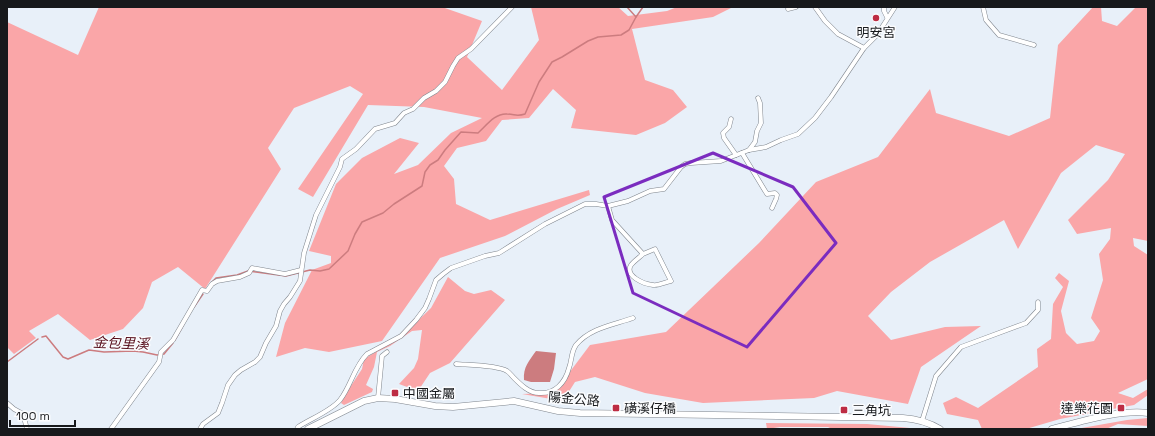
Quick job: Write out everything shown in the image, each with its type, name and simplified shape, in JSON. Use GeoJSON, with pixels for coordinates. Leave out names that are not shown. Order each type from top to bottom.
{"type":"FeatureCollection","features":[{"type":"Feature","properties":{"kind":"main road","name":"陽金公路"},"geometry":{"type":"LineString","coordinates":[[308,429],[364,401],[378,398],[453,407],[514,401],[558,411],[580,413],[903,418],[930,423],[940,429]]}},
{"type":"Feature","properties":{"kind":"main road"},"geometry":{"type":"LineString","coordinates":[[1052,429],[1105,416],[1128,413],[1148,413]]}},
{"type":"Feature","properties":{"kind":"street"},"geometry":{"type":"LineString","coordinates":[[200,429],[203,424],[216,416],[222,404],[228,385],[234,376],[241,370],[256,362],[260,357],[276,326],[280,311],[300,281],[304,253],[316,215],[340,167],[342,159],[356,149],[375,129],[395,123],[404,113],[413,109],[424,98],[436,91],[445,82],[458,58],[471,49],[512,7]]}},
{"type":"Feature","properties":{"kind":"street"},"geometry":{"type":"LineString","coordinates":[[788,10],[796,7]]}},
{"type":"Feature","properties":{"kind":"street"},"geometry":{"type":"LineString","coordinates":[[815,7],[825,21],[838,34],[864,48]]}},
{"type":"Feature","properties":{"kind":"street"},"geometry":{"type":"LineString","coordinates":[[884,7],[887,18]]}},
{"type":"Feature","properties":{"kind":"street"},"geometry":{"type":"LineString","coordinates":[[297,429],[325,412],[339,401],[360,363],[367,354],[401,336],[405,332],[425,308],[436,280],[452,268],[498,253],[545,224],[584,204],[608,206],[628,201],[650,191],[664,189],[685,164],[721,161],[749,150],[766,147],[798,134],[815,118],[864,48],[877,35],[895,7]]}},
{"type":"Feature","properties":{"kind":"street"},"geometry":{"type":"LineString","coordinates":[[983,7],[986,20],[999,35],[1034,45]]}},
{"type":"Feature","properties":{"kind":"street"},"geometry":{"type":"LineString","coordinates":[[749,150],[755,142],[757,131],[761,123],[760,103],[758,98]]}},
{"type":"Feature","properties":{"kind":"street"},"geometry":{"type":"LineString","coordinates":[[731,119],[729,127],[723,133],[724,138],[736,155]]}},
{"type":"Feature","properties":{"kind":"street"},"geometry":{"type":"LineString","coordinates":[[742,153],[767,194],[775,193],[777,195],[772,208]]}},
{"type":"Feature","properties":{"kind":"street"},"geometry":{"type":"LineString","coordinates":[[608,206],[612,220],[643,254]]}},
{"type":"Feature","properties":{"kind":"street"},"geometry":{"type":"LineString","coordinates":[[655,249],[671,281],[653,285],[638,280],[631,274],[631,265],[643,254],[655,249]]}},
{"type":"Feature","properties":{"kind":"street"},"geometry":{"type":"LineString","coordinates":[[111,429],[159,362],[161,355],[172,340],[202,290],[207,291],[212,284],[217,281],[240,277],[252,268],[285,274],[301,273]]}},
{"type":"Feature","properties":{"kind":"street"},"geometry":{"type":"LineString","coordinates":[[922,421],[936,376],[961,347],[1026,322],[1038,310],[1038,302]]}},
{"type":"Feature","properties":{"kind":"street"},"geometry":{"type":"LineString","coordinates":[[456,364],[497,368],[508,371],[530,391],[548,393],[556,390],[562,384],[569,370],[572,352],[576,345],[586,336],[595,330],[633,318]]}},
{"type":"Feature","properties":{"kind":"street"},"geometry":{"type":"LineString","coordinates":[[378,398],[382,356],[386,352]]}},
{"type":"Feature","properties":{"kind":"street"},"geometry":{"type":"LineString","coordinates":[[7,403],[23,414],[27,429]]}},
{"type":"Feature","properties":{"kind":"highlighted area"},"geometry":{"type":"Polygon","coordinates":[[[713,153],[793,187],[836,243],[747,347],[633,293],[604,197],[713,153]]]}},
{"type":"Feature","properties":{"kind":"shaded area"},"geometry":{"type":"Polygon","coordinates":[[[99,7],[442,7],[482,21],[467,57],[502,90],[539,40],[531,7],[618,7],[628,16],[667,11],[677,7],[733,7],[713,17],[632,29],[645,80],[673,90],[687,107],[665,123],[636,135],[571,128],[576,110],[553,89],[529,118],[502,120],[486,141],[457,148],[444,166],[454,179],[456,204],[490,220],[589,190],[590,195],[557,209],[505,236],[440,258],[382,341],[329,352],[305,348],[276,357],[285,323],[312,270],[331,263],[331,256],[309,251],[336,184],[362,158],[400,138],[419,143],[394,174],[418,165],[451,133],[482,118],[424,107],[368,105],[313,197],[298,189],[363,94],[350,86],[294,108],[268,148],[281,169],[205,289],[178,267],[152,282],[143,308],[123,329],[90,340],[58,314],[29,331],[36,338],[14,354],[7,347],[7,22],[78,55],[99,7]]]}},
{"type":"Feature","properties":{"kind":"shaded area"},"geometry":{"type":"Polygon","coordinates":[[[1093,7],[1101,7],[1102,21],[1117,26],[1136,7],[1148,7],[1148,241],[1133,238],[1134,246],[1148,255],[1148,379],[1118,393],[1133,398],[1148,389],[1148,395],[1134,405],[1060,419],[1026,429],[982,429],[978,420],[947,414],[943,403],[956,397],[978,408],[1038,367],[1037,349],[1051,339],[1053,304],[1063,287],[1055,278],[1059,273],[1069,281],[1061,311],[1066,333],[1077,344],[1094,341],[1100,331],[1091,318],[1103,280],[1099,254],[1110,239],[1111,228],[1077,234],[1068,220],[1108,180],[1125,154],[1096,145],[1061,173],[1018,249],[1004,220],[930,262],[891,292],[868,316],[891,340],[945,327],[981,326],[921,367],[908,404],[837,391],[814,398],[703,403],[645,393],[595,377],[575,382],[563,401],[522,394],[554,393],[590,345],[666,332],[759,243],[816,182],[878,157],[930,89],[936,113],[1009,136],[1050,118],[1058,45],[1093,7]]]}},
{"type":"Feature","properties":{"kind":"shaded area"},"geometry":{"type":"Polygon","coordinates":[[[448,277],[465,291],[474,294],[491,290],[505,300],[450,363],[430,373],[418,391],[399,384],[414,368],[418,359],[422,330],[412,331],[390,346],[377,352],[374,367],[366,385],[373,389],[372,392],[344,405],[341,403],[362,369],[364,359],[402,336],[431,308],[448,277]]]}},
{"type":"Feature","properties":{"kind":"shaded area"},"geometry":{"type":"Polygon","coordinates":[[[536,351],[556,353],[554,369],[550,382],[531,382],[524,380],[526,368],[536,351]]]}},
{"type":"Feature","properties":{"kind":"shaded area"},"geometry":{"type":"Polygon","coordinates":[[[1148,418],[1148,426],[1118,424],[1106,429],[1076,429],[1127,420],[1148,418]]]}},
{"type":"Feature","properties":{"kind":"shaded area"},"geometry":{"type":"Polygon","coordinates":[[[766,423],[867,424],[910,428],[832,429],[828,427],[780,427],[767,429],[766,423]]]}},
{"type":"Feature","properties":{"kind":"waterway"},"geometry":{"type":"LineString","coordinates":[[627,7],[636,17]]}},
{"type":"Feature","properties":{"kind":"waterway","name":"金包里溪"},"geometry":{"type":"LineString","coordinates":[[211,283],[216,278],[237,275],[248,271],[286,276],[310,270],[320,271],[329,269],[348,251],[362,222],[383,213],[422,186],[425,172],[430,165],[438,160],[461,132],[478,133],[491,120],[503,114],[525,114],[539,82],[552,62],[588,41],[598,37],[621,35],[629,30],[643,7]]}},
{"type":"Feature","properties":{"kind":"waterway","name":"金包里溪"},"geometry":{"type":"LineString","coordinates":[[194,307],[203,294]]}},
{"type":"Feature","properties":{"kind":"waterway","name":"金包里溪"},"geometry":{"type":"LineString","coordinates":[[175,340],[184,324]]}},
{"type":"Feature","properties":{"kind":"waterway","name":"金包里溪"},"geometry":{"type":"LineString","coordinates":[[42,337],[46,336],[63,357],[68,359],[89,350],[104,352],[133,351],[157,355],[164,354],[173,343]]}},
{"type":"Feature","properties":{"kind":"waterway","name":"金包里溪"},"geometry":{"type":"LineString","coordinates":[[7,362],[38,339]]}},
{"type":"Feature","properties":{"kind":"place","name":"明安宮"},"geometry":{"type":"Point","coordinates":[876,18]}},
{"type":"Feature","properties":{"kind":"place","name":"中國金屬"},"geometry":{"type":"Point","coordinates":[395,393]}},
{"type":"Feature","properties":{"kind":"place","name":"磺溪仔橋"},"geometry":{"type":"Point","coordinates":[616,408]}},
{"type":"Feature","properties":{"kind":"place","name":"達樂花園"},"geometry":{"type":"Point","coordinates":[1121,408]}},
{"type":"Feature","properties":{"kind":"place","name":"三角坑"},"geometry":{"type":"Point","coordinates":[844,410]}}]}
